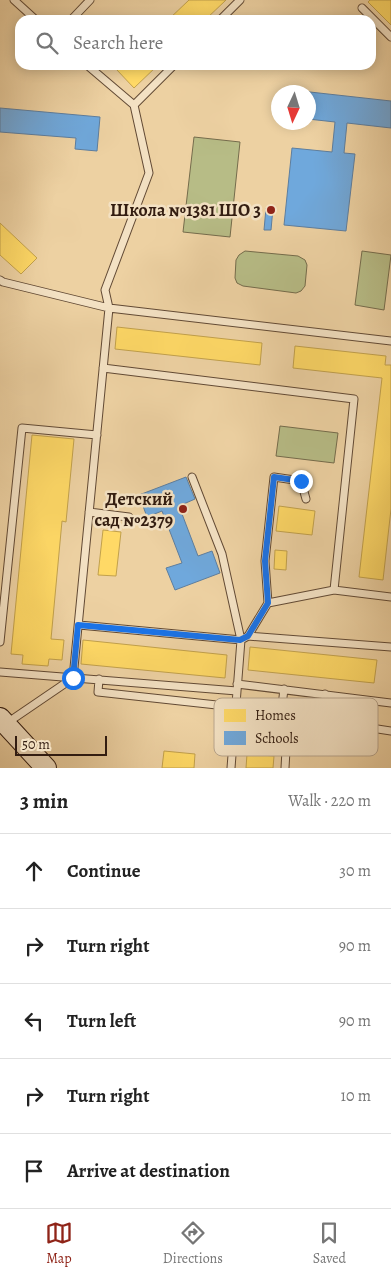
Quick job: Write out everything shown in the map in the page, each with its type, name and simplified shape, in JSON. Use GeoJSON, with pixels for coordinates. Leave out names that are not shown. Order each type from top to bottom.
{"type":"FeatureCollection","features":[{"type":"Feature","properties":{"kind":"street"},"geometry":{"type":"LineString","coordinates":[[3,721],[46,768]]}},
{"type":"Feature","properties":{"kind":"lane"},"geometry":{"type":"LineString","coordinates":[[14,0],[30,15]]}},
{"type":"Feature","properties":{"kind":"lane"},"geometry":{"type":"LineString","coordinates":[[76,15],[90,0]]}},
{"type":"Feature","properties":{"kind":"lane"},"geometry":{"type":"LineString","coordinates":[[225,15],[240,0]]}},
{"type":"Feature","properties":{"kind":"lane"},"geometry":{"type":"LineString","coordinates":[[362,8],[369,15]]}},
{"type":"Feature","properties":{"kind":"lane"},"geometry":{"type":"LineString","coordinates":[[376,22],[391,37]]}},
{"type":"Feature","properties":{"kind":"lane"},"geometry":{"type":"LineString","coordinates":[[73,678],[109,308],[105,290],[149,173],[134,105],[93,70]]}},
{"type":"Feature","properties":{"kind":"lane"},"geometry":{"type":"LineString","coordinates":[[134,105],[169,70]]}},
{"type":"Feature","properties":{"kind":"lane"},"geometry":{"type":"LineString","coordinates":[[1,282],[109,308],[391,341]]}},
{"type":"Feature","properties":{"kind":"lane"},"geometry":{"type":"LineString","coordinates":[[103,368],[354,399],[334,590]]}},
{"type":"Feature","properties":{"kind":"lane"},"geometry":{"type":"LineString","coordinates":[[0,642],[22,428],[96,435]]}},
{"type":"Feature","properties":{"kind":"lane"},"geometry":{"type":"LineString","coordinates":[[192,476],[222,554],[240,640],[236,698]]}},
{"type":"Feature","properties":{"kind":"lane"},"geometry":{"type":"LineString","coordinates":[[248,636],[268,603],[265,561],[274,477],[301,481],[306,499]]}},
{"type":"Feature","properties":{"kind":"lane"},"geometry":{"type":"LineString","coordinates":[[89,512],[129,517]]}},
{"type":"Feature","properties":{"kind":"lane"},"geometry":{"type":"LineString","coordinates":[[268,603],[334,590],[391,597]]}},
{"type":"Feature","properties":{"kind":"lane"},"geometry":{"type":"LineString","coordinates":[[78,625],[240,640],[248,636],[391,647]]}},
{"type":"Feature","properties":{"kind":"lane"},"geometry":{"type":"LineString","coordinates":[[0,672],[73,678],[284,689],[358,698]]}},
{"type":"Feature","properties":{"kind":"lane"},"geometry":{"type":"LineString","coordinates":[[3,721],[73,678]]}},
{"type":"Feature","properties":{"kind":"lane"},"geometry":{"type":"LineString","coordinates":[[99,679],[98,692],[214,706]]}},
{"type":"Feature","properties":{"kind":"lane"},"geometry":{"type":"LineString","coordinates":[[284,689],[284,698]]}},
{"type":"Feature","properties":{"kind":"lane"},"geometry":{"type":"LineString","coordinates":[[325,694],[325,698]]}},
{"type":"Feature","properties":{"kind":"lane"},"geometry":{"type":"LineString","coordinates":[[378,700],[391,702]]}},
{"type":"Feature","properties":{"kind":"lane"},"geometry":{"type":"LineString","coordinates":[[378,729],[391,731]]}},
{"type":"Feature","properties":{"kind":"green space"},"geometry":{"type":"Polygon","coordinates":[[[194,137],[240,142],[230,237],[183,232],[194,137]]]}},
{"type":"Feature","properties":{"kind":"green space"},"geometry":{"type":"Polygon","coordinates":[[[245,251],[298,256],[305,260],[307,265],[305,286],[296,293],[243,286],[237,283],[235,278],[236,260],[245,251]]]}},
{"type":"Feature","properties":{"kind":"green space"},"geometry":{"type":"Polygon","coordinates":[[[362,251],[391,255],[384,310],[355,305],[362,251]]]}},
{"type":"Feature","properties":{"kind":"green space"},"geometry":{"type":"Polygon","coordinates":[[[280,426],[338,433],[334,463],[276,456],[280,426]]]}},
{"type":"Feature","properties":{"kind":"building: Homes"},"geometry":{"type":"Polygon","coordinates":[[[189,0],[226,0],[210,15],[173,15],[189,0]]]}},
{"type":"Feature","properties":{"kind":"building: Homes"},"geometry":{"type":"Polygon","coordinates":[[[370,0],[391,0],[391,25],[368,2],[370,0]]]}},
{"type":"Feature","properties":{"kind":"building: Homes"},"geometry":{"type":"Polygon","coordinates":[[[117,70],[153,70],[134,88],[117,70]]]}},
{"type":"Feature","properties":{"kind":"building: Homes"},"geometry":{"type":"Polygon","coordinates":[[[0,223],[37,258],[21,274],[0,255],[0,223]]]}},
{"type":"Feature","properties":{"kind":"building: Homes"},"geometry":{"type":"Polygon","coordinates":[[[117,327],[262,343],[260,365],[115,349],[117,327]]]}},
{"type":"Feature","properties":{"kind":"building: Homes"},"geometry":{"type":"Polygon","coordinates":[[[295,346],[386,356],[385,365],[391,365],[391,509],[383,580],[359,577],[382,378],[293,368],[295,346]]]}},
{"type":"Feature","properties":{"kind":"building: Homes"},"geometry":{"type":"Polygon","coordinates":[[[32,435],[74,439],[66,522],[62,521],[51,639],[64,640],[62,660],[49,659],[48,666],[22,664],[23,655],[11,654],[32,435]]]}},
{"type":"Feature","properties":{"kind":"building: Homes"},"geometry":{"type":"Polygon","coordinates":[[[279,506],[315,511],[312,535],[276,531],[279,506]]]}},
{"type":"Feature","properties":{"kind":"building: Homes"},"geometry":{"type":"Polygon","coordinates":[[[103,530],[121,532],[116,576],[98,575],[103,530]]]}},
{"type":"Feature","properties":{"kind":"building: Homes"},"geometry":{"type":"Polygon","coordinates":[[[275,550],[287,551],[286,570],[274,569],[275,550]]]}},
{"type":"Feature","properties":{"kind":"building: Homes"},"geometry":{"type":"Polygon","coordinates":[[[83,640],[227,655],[225,678],[81,664],[83,640]]]}},
{"type":"Feature","properties":{"kind":"building: Homes"},"geometry":{"type":"Polygon","coordinates":[[[250,647],[377,660],[374,683],[248,670],[250,647]]]}},
{"type":"Feature","properties":{"kind":"building: Homes"},"geometry":{"type":"Polygon","coordinates":[[[164,751],[195,754],[194,768],[162,768],[164,751]]]}},
{"type":"Feature","properties":{"kind":"building: Homes"},"geometry":{"type":"Polygon","coordinates":[[[247,756],[274,756],[273,768],[246,768],[247,756]]]}},
{"type":"Feature","properties":{"kind":"building: Schools"},"geometry":{"type":"Polygon","coordinates":[[[316,93],[391,101],[391,128],[347,123],[344,153],[355,154],[346,231],[284,225],[292,148],[332,152],[335,122],[316,120],[316,93]]]}},
{"type":"Feature","properties":{"kind":"building: Schools"},"geometry":{"type":"Polygon","coordinates":[[[0,108],[100,117],[97,151],[75,149],[76,138],[0,132],[0,108]]]}},
{"type":"Feature","properties":{"kind":"building: Schools"},"geometry":{"type":"Polygon","coordinates":[[[266,208],[273,208],[271,230],[264,230],[266,208]]]}},
{"type":"Feature","properties":{"kind":"building: Schools"},"geometry":{"type":"Polygon","coordinates":[[[186,477],[195,499],[179,506],[198,556],[212,551],[220,573],[175,590],[166,568],[182,563],[162,511],[147,517],[139,495],[186,477]]]}},
{"type":"Feature","properties":{"kind":"place","name":"Школа №1381 ШО 3"},"geometry":{"type":"Point","coordinates":[271,210]}},
{"type":"Feature","properties":{"kind":"place","name":"Детский сад №2379"},"geometry":{"type":"Point","coordinates":[183,509]}},
{"type":"Feature","properties":{"kind":"route"},"geometry":{"type":"LineString","coordinates":[[73,678],[78,625],[240,640],[248,636],[268,603],[265,561],[274,477],[301,481]]}}]}
